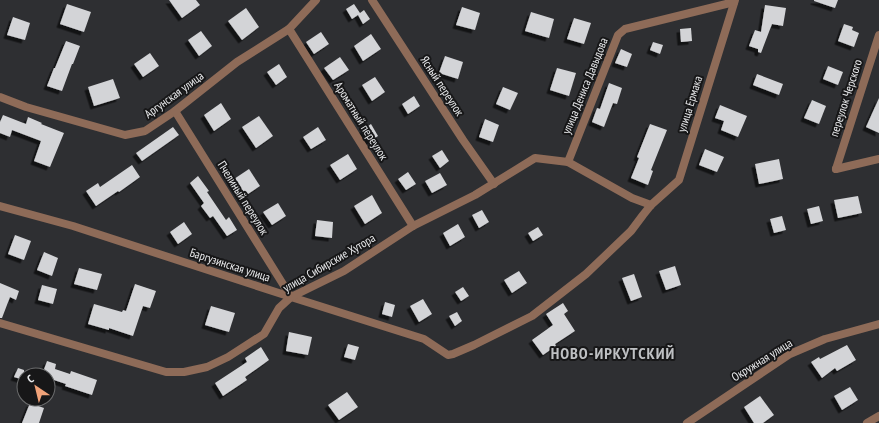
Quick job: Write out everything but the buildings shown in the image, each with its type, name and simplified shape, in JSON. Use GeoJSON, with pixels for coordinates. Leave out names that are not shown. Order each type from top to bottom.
{"type":"FeatureCollection","features":[{"type":"Feature","properties":{"kind":"street","name":"Аргунская улица"},"geometry":{"type":"LineString","coordinates":[[0,97],[26,107],[125,135],[145,131],[175,111],[237,62],[289,29],[316,0]]}},
{"type":"Feature","properties":{"kind":"street","name":"Ясный переулок"},"geometry":{"type":"LineString","coordinates":[[372,0],[463,140],[494,184]]}},
{"type":"Feature","properties":{"kind":"street","name":"улица Дениса Давыдова"},"geometry":{"type":"LineString","coordinates":[[568,162],[618,36],[626,29],[735,1]]}},
{"type":"Feature","properties":{"kind":"street","name":"улица Ермака"},"geometry":{"type":"LineString","coordinates":[[448,355],[474,345],[532,316],[586,274],[632,231],[651,205],[679,180],[735,1]]}},
{"type":"Feature","properties":{"kind":"street","name":"Ароматный переулок"},"geometry":{"type":"LineString","coordinates":[[289,29],[413,226]]}},
{"type":"Feature","properties":{"kind":"street","name":"переулок Черского"},"geometry":{"type":"LineString","coordinates":[[879,35],[836,169],[879,159]]}},
{"type":"Feature","properties":{"kind":"street","name":"Пчелиный переулок"},"geometry":{"type":"LineString","coordinates":[[175,111],[291,297]]}},
{"type":"Feature","properties":{"kind":"street"},"geometry":{"type":"LineString","coordinates":[[494,184],[535,158],[568,162],[632,198],[651,205]]}},
{"type":"Feature","properties":{"kind":"street","name":"улица Сибирские Хутора"},"geometry":{"type":"LineString","coordinates":[[0,324],[166,372],[184,372],[207,367],[228,357],[264,334],[280,308],[291,297],[344,271],[413,226],[475,196],[494,184]]}},
{"type":"Feature","properties":{"kind":"street","name":"Баргузинская улица"},"geometry":{"type":"LineString","coordinates":[[0,206],[73,226],[424,339],[448,355]]}},
{"type":"Feature","properties":{"kind":"street","name":"Окружная улица"},"geometry":{"type":"LineString","coordinates":[[687,423],[790,354],[825,339],[879,324]]}},
{"type":"Feature","properties":{"kind":"street"},"geometry":{"type":"LineString","coordinates":[[868,423],[879,416]]}},
{"type":"Feature","properties":{"kind":"district","name":"НОВО-ИРКУТСКИЙ"},"geometry":{"type":"Point","coordinates":[613,353]}}]}
